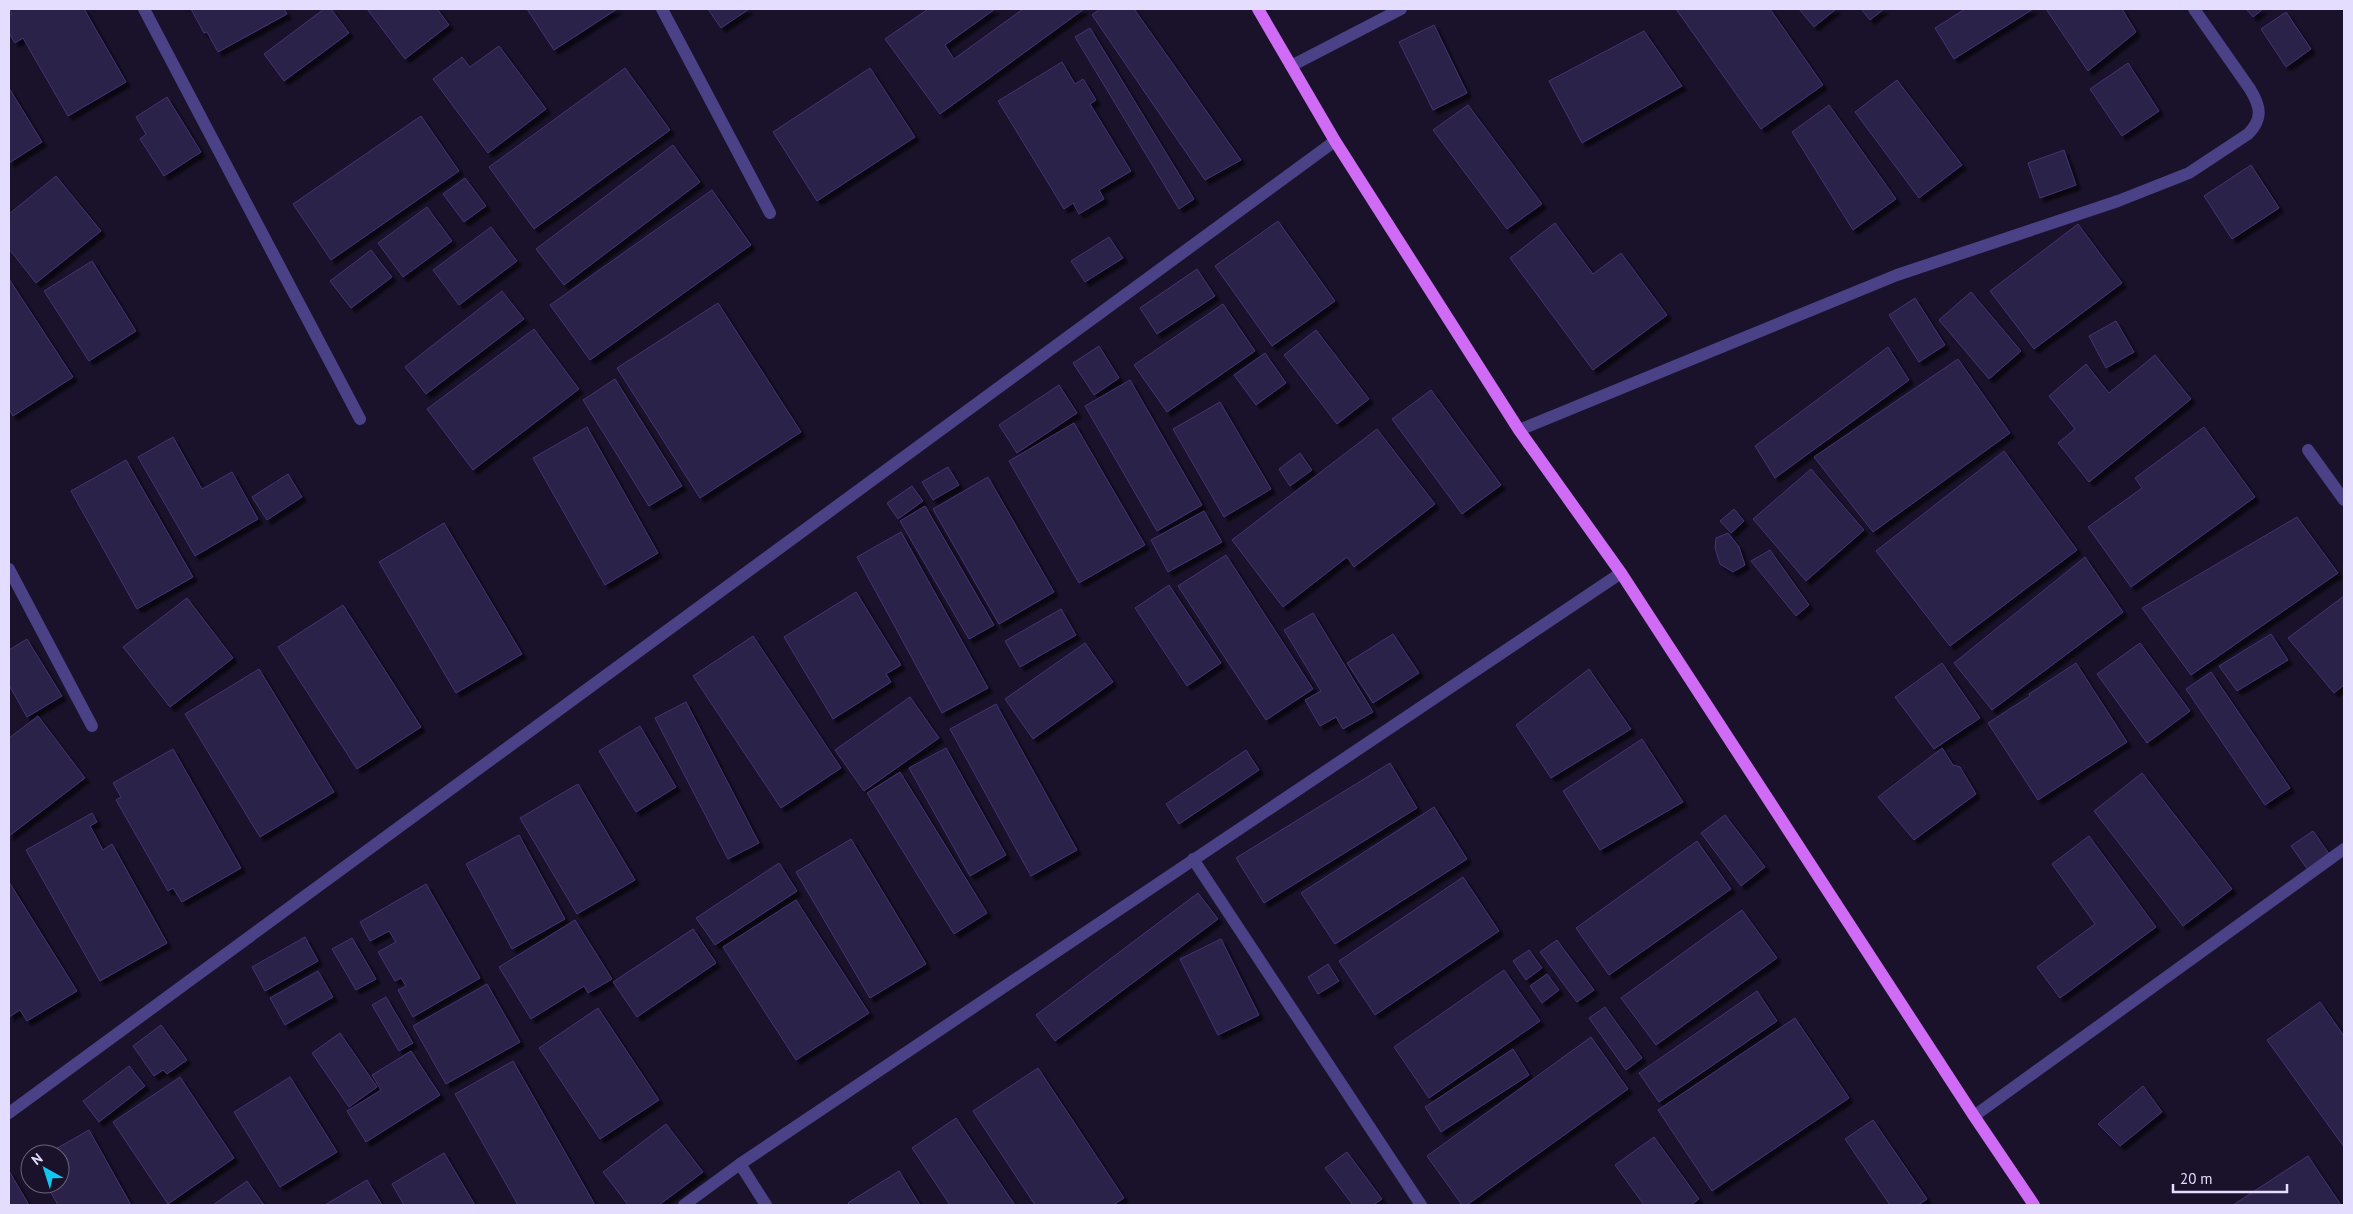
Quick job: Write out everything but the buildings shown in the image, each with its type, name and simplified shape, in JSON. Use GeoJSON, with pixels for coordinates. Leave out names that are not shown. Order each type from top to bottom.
{"type":"FeatureCollection","features":[{"type":"Feature","properties":{"kind":"main road"},"geometry":{"type":"LineString","coordinates":[[1258,9],[1335,141],[1519,430],[1621,573],[1974,1116],[2034,1205]]}},
{"type":"Feature","properties":{"kind":"street"},"geometry":{"type":"LineString","coordinates":[[144,9],[360,420]]}},
{"type":"Feature","properties":{"kind":"street"},"geometry":{"type":"LineString","coordinates":[[662,9],[770,213]]}},
{"type":"Feature","properties":{"kind":"street"},"geometry":{"type":"LineString","coordinates":[[1291,66],[1401,9]]}},
{"type":"Feature","properties":{"kind":"street"},"geometry":{"type":"LineString","coordinates":[[1519,430],[1897,275],[2118,201],[2189,173],[2248,134],[2256,126],[2260,114],[2257,100],[2194,9]]}},
{"type":"Feature","properties":{"kind":"street"},"geometry":{"type":"LineString","coordinates":[[9,1113],[1335,141]]}},
{"type":"Feature","properties":{"kind":"street"},"geometry":{"type":"LineString","coordinates":[[2308,450],[2344,500]]}},
{"type":"Feature","properties":{"kind":"street"},"geometry":{"type":"LineString","coordinates":[[9,569],[92,726]]}},
{"type":"Feature","properties":{"kind":"street"},"geometry":{"type":"LineString","coordinates":[[684,1205],[740,1164],[1621,573]]}},
{"type":"Feature","properties":{"kind":"street"},"geometry":{"type":"LineString","coordinates":[[1974,1116],[2344,849]]}},
{"type":"Feature","properties":{"kind":"street"},"geometry":{"type":"LineString","coordinates":[[1193,859],[1421,1205]]}},
{"type":"Feature","properties":{"kind":"street"},"geometry":{"type":"LineString","coordinates":[[740,1164],[766,1205]]}}]}
